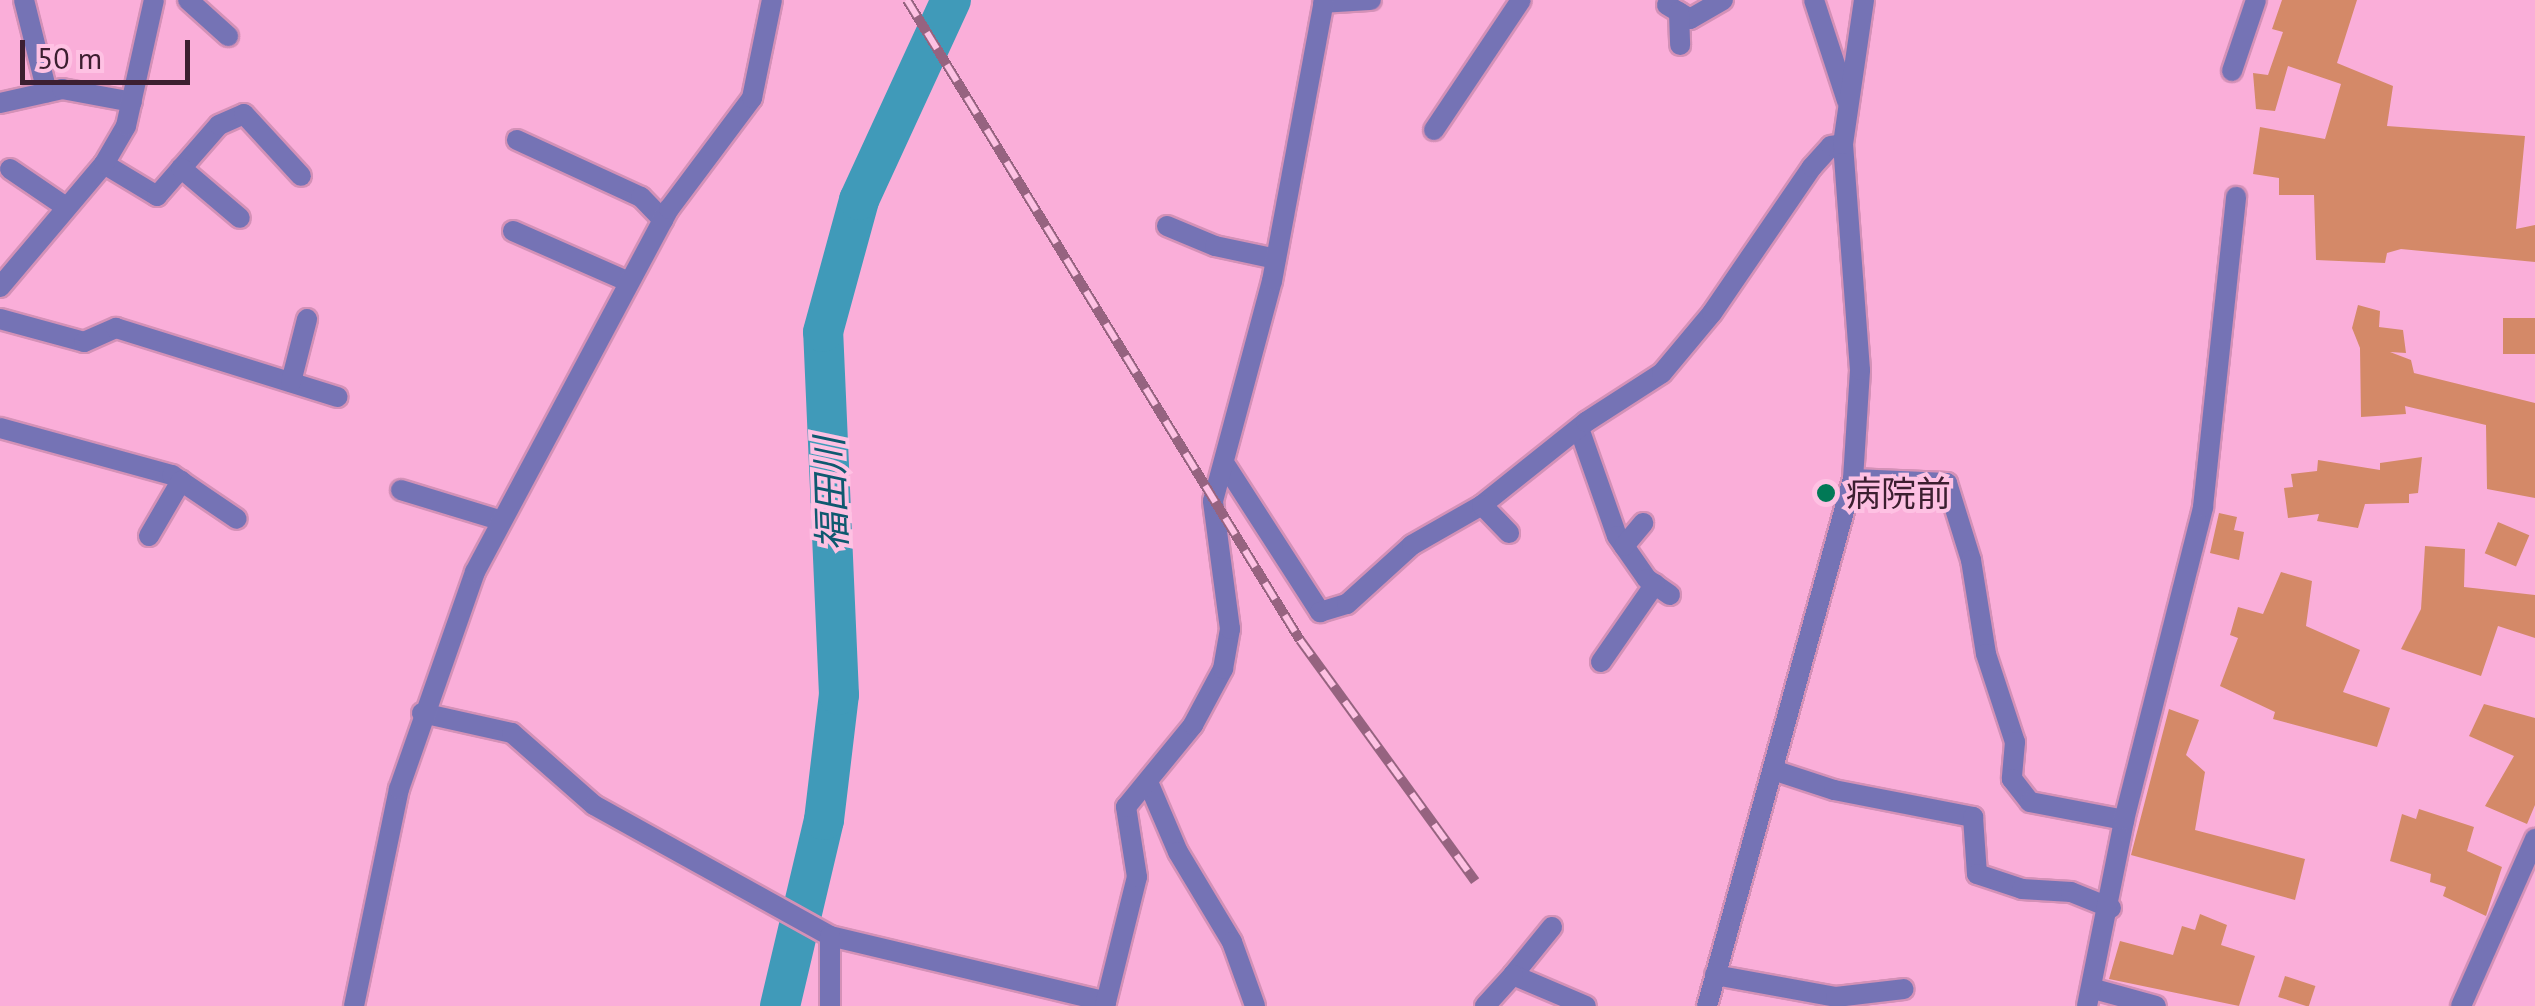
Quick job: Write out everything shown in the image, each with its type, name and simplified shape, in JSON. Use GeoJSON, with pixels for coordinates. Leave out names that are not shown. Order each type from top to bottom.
{"type":"FeatureCollection","features":[{"type":"Feature","properties":{"kind":"street"},"geometry":{"type":"LineString","coordinates":[[24,0],[48,92]]}},
{"type":"Feature","properties":{"kind":"street"},"geometry":{"type":"LineString","coordinates":[[0,286],[104,164],[132,102],[154,0]]}},
{"type":"Feature","properties":{"kind":"street"},"geometry":{"type":"LineString","coordinates":[[188,0],[228,36]]}},
{"type":"Feature","properties":{"kind":"street"},"geometry":{"type":"LineString","coordinates":[[354,1006],[399,788],[422,714],[498,520],[662,220],[752,98],[772,0]]}},
{"type":"Feature","properties":{"kind":"street"},"geometry":{"type":"LineString","coordinates":[[422,714],[512,733],[594,805],[830,936],[1106,1004],[1136,876],[1126,807],[1193,726],[1223,670],[1230,629],[1213,501],[1226,466],[1276,260],[1323,1],[1371,0]]}},
{"type":"Feature","properties":{"kind":"street"},"geometry":{"type":"LineString","coordinates":[[1434,130],[1521,0]]}},
{"type":"Feature","properties":{"kind":"street"},"geometry":{"type":"LineString","coordinates":[[1680,45],[1673,9],[1690,19],[1724,0]]}},
{"type":"Feature","properties":{"kind":"street"},"geometry":{"type":"LineString","coordinates":[[1814,0],[1848,103]]}},
{"type":"Feature","properties":{"kind":"street"},"geometry":{"type":"LineString","coordinates":[[1707,1006],[1776,770],[1853,478],[1860,370],[1843,144],[1864,0]]}},
{"type":"Feature","properties":{"kind":"street"},"geometry":{"type":"LineString","coordinates":[[2232,70],[2256,0]]}},
{"type":"Feature","properties":{"kind":"street"},"geometry":{"type":"LineString","coordinates":[[0,102],[48,92],[132,102]]}},
{"type":"Feature","properties":{"kind":"street"},"geometry":{"type":"LineString","coordinates":[[104,164],[157,196],[218,125],[244,114],[301,176]]}},
{"type":"Feature","properties":{"kind":"street"},"geometry":{"type":"LineString","coordinates":[[517,140],[640,197],[662,220]]}},
{"type":"Feature","properties":{"kind":"street"},"geometry":{"type":"LineString","coordinates":[[1226,466],[1320,612],[1347,604],[1412,545],[1482,505],[1680,354],[1812,167],[1831,146],[1843,144]]}},
{"type":"Feature","properties":{"kind":"street"},"geometry":{"type":"LineString","coordinates":[[181,168],[240,218]]}},
{"type":"Feature","properties":{"kind":"street"},"geometry":{"type":"LineString","coordinates":[[10,169],[66,207]]}},
{"type":"Feature","properties":{"kind":"street"},"geometry":{"type":"LineString","coordinates":[[2156,1006],[2090,998],[2111,908],[2124,820],[2203,507],[2236,197]]}},
{"type":"Feature","properties":{"kind":"street"},"geometry":{"type":"LineString","coordinates":[[1167,226],[1215,246],[1276,260]]}},
{"type":"Feature","properties":{"kind":"street"},"geometry":{"type":"LineString","coordinates":[[514,231],[629,282]]}},
{"type":"Feature","properties":{"kind":"street"},"geometry":{"type":"LineString","coordinates":[[0,319],[84,342],[116,328],[338,397]]}},
{"type":"Feature","properties":{"kind":"street"},"geometry":{"type":"LineString","coordinates":[[291,382],[307,320]]}},
{"type":"Feature","properties":{"kind":"street"},"geometry":{"type":"LineString","coordinates":[[0,428],[181,481],[237,520]]}},
{"type":"Feature","properties":{"kind":"street"},"geometry":{"type":"LineString","coordinates":[[1580,430],[1595,484],[1624,546],[1662,590],[1601,662]]}},
{"type":"Feature","properties":{"kind":"street"},"geometry":{"type":"LineString","coordinates":[[1853,478],[1947,483],[1971,560],[1986,654],[2015,742],[2012,779],[2030,802],[2124,820]]}},
{"type":"Feature","properties":{"kind":"street"},"geometry":{"type":"LineString","coordinates":[[149,536],[181,481]]}},
{"type":"Feature","properties":{"kind":"street"},"geometry":{"type":"LineString","coordinates":[[400,490],[498,520]]}},
{"type":"Feature","properties":{"kind":"street"},"geometry":{"type":"LineString","coordinates":[[1482,505],[1509,533]]}},
{"type":"Feature","properties":{"kind":"street"},"geometry":{"type":"LineString","coordinates":[[1624,546],[1643,523]]}},
{"type":"Feature","properties":{"kind":"street"},"geometry":{"type":"LineString","coordinates":[[1776,770],[1834,790],[1973,817],[1977,874],[2022,888],[2072,892],[2111,908]]}},
{"type":"Feature","properties":{"kind":"street"},"geometry":{"type":"LineString","coordinates":[[1148,782],[1178,852],[1232,942],[1254,1006]]}},
{"type":"Feature","properties":{"kind":"street"},"geometry":{"type":"LineString","coordinates":[[2461,1006],[2533,847]]}},
{"type":"Feature","properties":{"kind":"street"},"geometry":{"type":"LineString","coordinates":[[1485,1006],[1552,927]]}},
{"type":"Feature","properties":{"kind":"street"},"geometry":{"type":"LineString","coordinates":[[830,936],[830,1006]]}},
{"type":"Feature","properties":{"kind":"street"},"geometry":{"type":"LineString","coordinates":[[1514,976],[1586,1006]]}},
{"type":"Feature","properties":{"kind":"street"},"geometry":{"type":"LineString","coordinates":[[1714,976],[1836,997],[1904,989]]}},
{"type":"Feature","properties":{"kind":"building"},"geometry":{"type":"Polygon","coordinates":[[[2282,0],[2357,0],[2337,63],[2393,86],[2387,126],[2525,136],[2516,229],[2535,225],[2535,262],[2401,249],[2387,253],[2385,263],[2316,260],[2314,195],[2279,195],[2279,178],[2253,174],[2260,127],[2325,139],[2341,84],[2288,66],[2275,111],[2256,109],[2253,73],[2268,75],[2283,32],[2272,29],[2282,0]]]}},
{"type":"Feature","properties":{"kind":"building"},"geometry":{"type":"Polygon","coordinates":[[[2358,305],[2380,311],[2379,327],[2403,330],[2406,353],[2390,352],[2411,360],[2414,373],[2535,403],[2535,498],[2487,489],[2486,425],[2405,406],[2406,414],[2361,417],[2360,348],[2352,328],[2358,305]]]}},
{"type":"Feature","properties":{"kind":"building"},"geometry":{"type":"Polygon","coordinates":[[[2503,318],[2535,318],[2535,354],[2503,354],[2503,318]]]}},
{"type":"Feature","properties":{"kind":"building"},"geometry":{"type":"Polygon","coordinates":[[[2422,457],[2418,493],[2409,494],[2409,503],[2365,504],[2358,528],[2317,521],[2319,514],[2288,518],[2284,488],[2293,487],[2291,474],[2317,471],[2318,460],[2380,470],[2380,463],[2422,457]]]}},
{"type":"Feature","properties":{"kind":"building"},"geometry":{"type":"Polygon","coordinates":[[[2219,513],[2237,517],[2234,530],[2244,532],[2239,560],[2210,553],[2219,513]]]}},
{"type":"Feature","properties":{"kind":"building"},"geometry":{"type":"Polygon","coordinates":[[[2498,522],[2529,535],[2516,567],[2485,553],[2498,522]]]}},
{"type":"Feature","properties":{"kind":"building"},"geometry":{"type":"Polygon","coordinates":[[[2425,546],[2465,549],[2464,587],[2535,595],[2535,638],[2498,626],[2481,676],[2401,649],[2421,609],[2425,546]]]}},
{"type":"Feature","properties":{"kind":"building"},"geometry":{"type":"Polygon","coordinates":[[[2281,572],[2312,581],[2306,626],[2360,650],[2343,692],[2390,708],[2377,747],[2273,719],[2275,712],[2220,686],[2238,638],[2230,635],[2238,607],[2263,614],[2281,572]]]}},
{"type":"Feature","properties":{"kind":"building"},"geometry":{"type":"Polygon","coordinates":[[[2484,704],[2535,718],[2535,805],[2527,824],[2485,806],[2514,756],[2469,736],[2484,704]]]}},
{"type":"Feature","properties":{"kind":"building"},"geometry":{"type":"Polygon","coordinates":[[[2169,709],[2199,720],[2186,755],[2205,772],[2195,830],[2305,859],[2295,900],[2131,855],[2169,709]]]}},
{"type":"Feature","properties":{"kind":"building"},"geometry":{"type":"Polygon","coordinates":[[[2419,809],[2474,827],[2467,851],[2502,867],[2486,916],[2443,896],[2446,887],[2430,882],[2431,874],[2390,861],[2402,814],[2416,819],[2419,809]]]}},
{"type":"Feature","properties":{"kind":"building"},"geometry":{"type":"Polygon","coordinates":[[[2200,914],[2227,925],[2221,945],[2255,956],[2239,1006],[2109,979],[2120,941],[2173,955],[2182,926],[2195,930],[2200,914]]]}},
{"type":"Feature","properties":{"kind":"building"},"geometry":{"type":"Polygon","coordinates":[[[2285,976],[2315,986],[2309,1006],[2278,997],[2285,976]]]}},
{"type":"Feature","properties":{"kind":"waterway","name":"福田川"},"geometry":{"type":"LineString","coordinates":[[780,1006],[824,820],[839,695],[823,332],[859,200],[951,0]]}},
{"type":"Feature","properties":{"kind":"railway"},"geometry":{"type":"LineString","coordinates":[[907,0],[1300,640],[1475,881]]}},
{"type":"Feature","properties":{"kind":"place","name":"病院前"},"geometry":{"type":"Point","coordinates":[1826,493]}}]}
